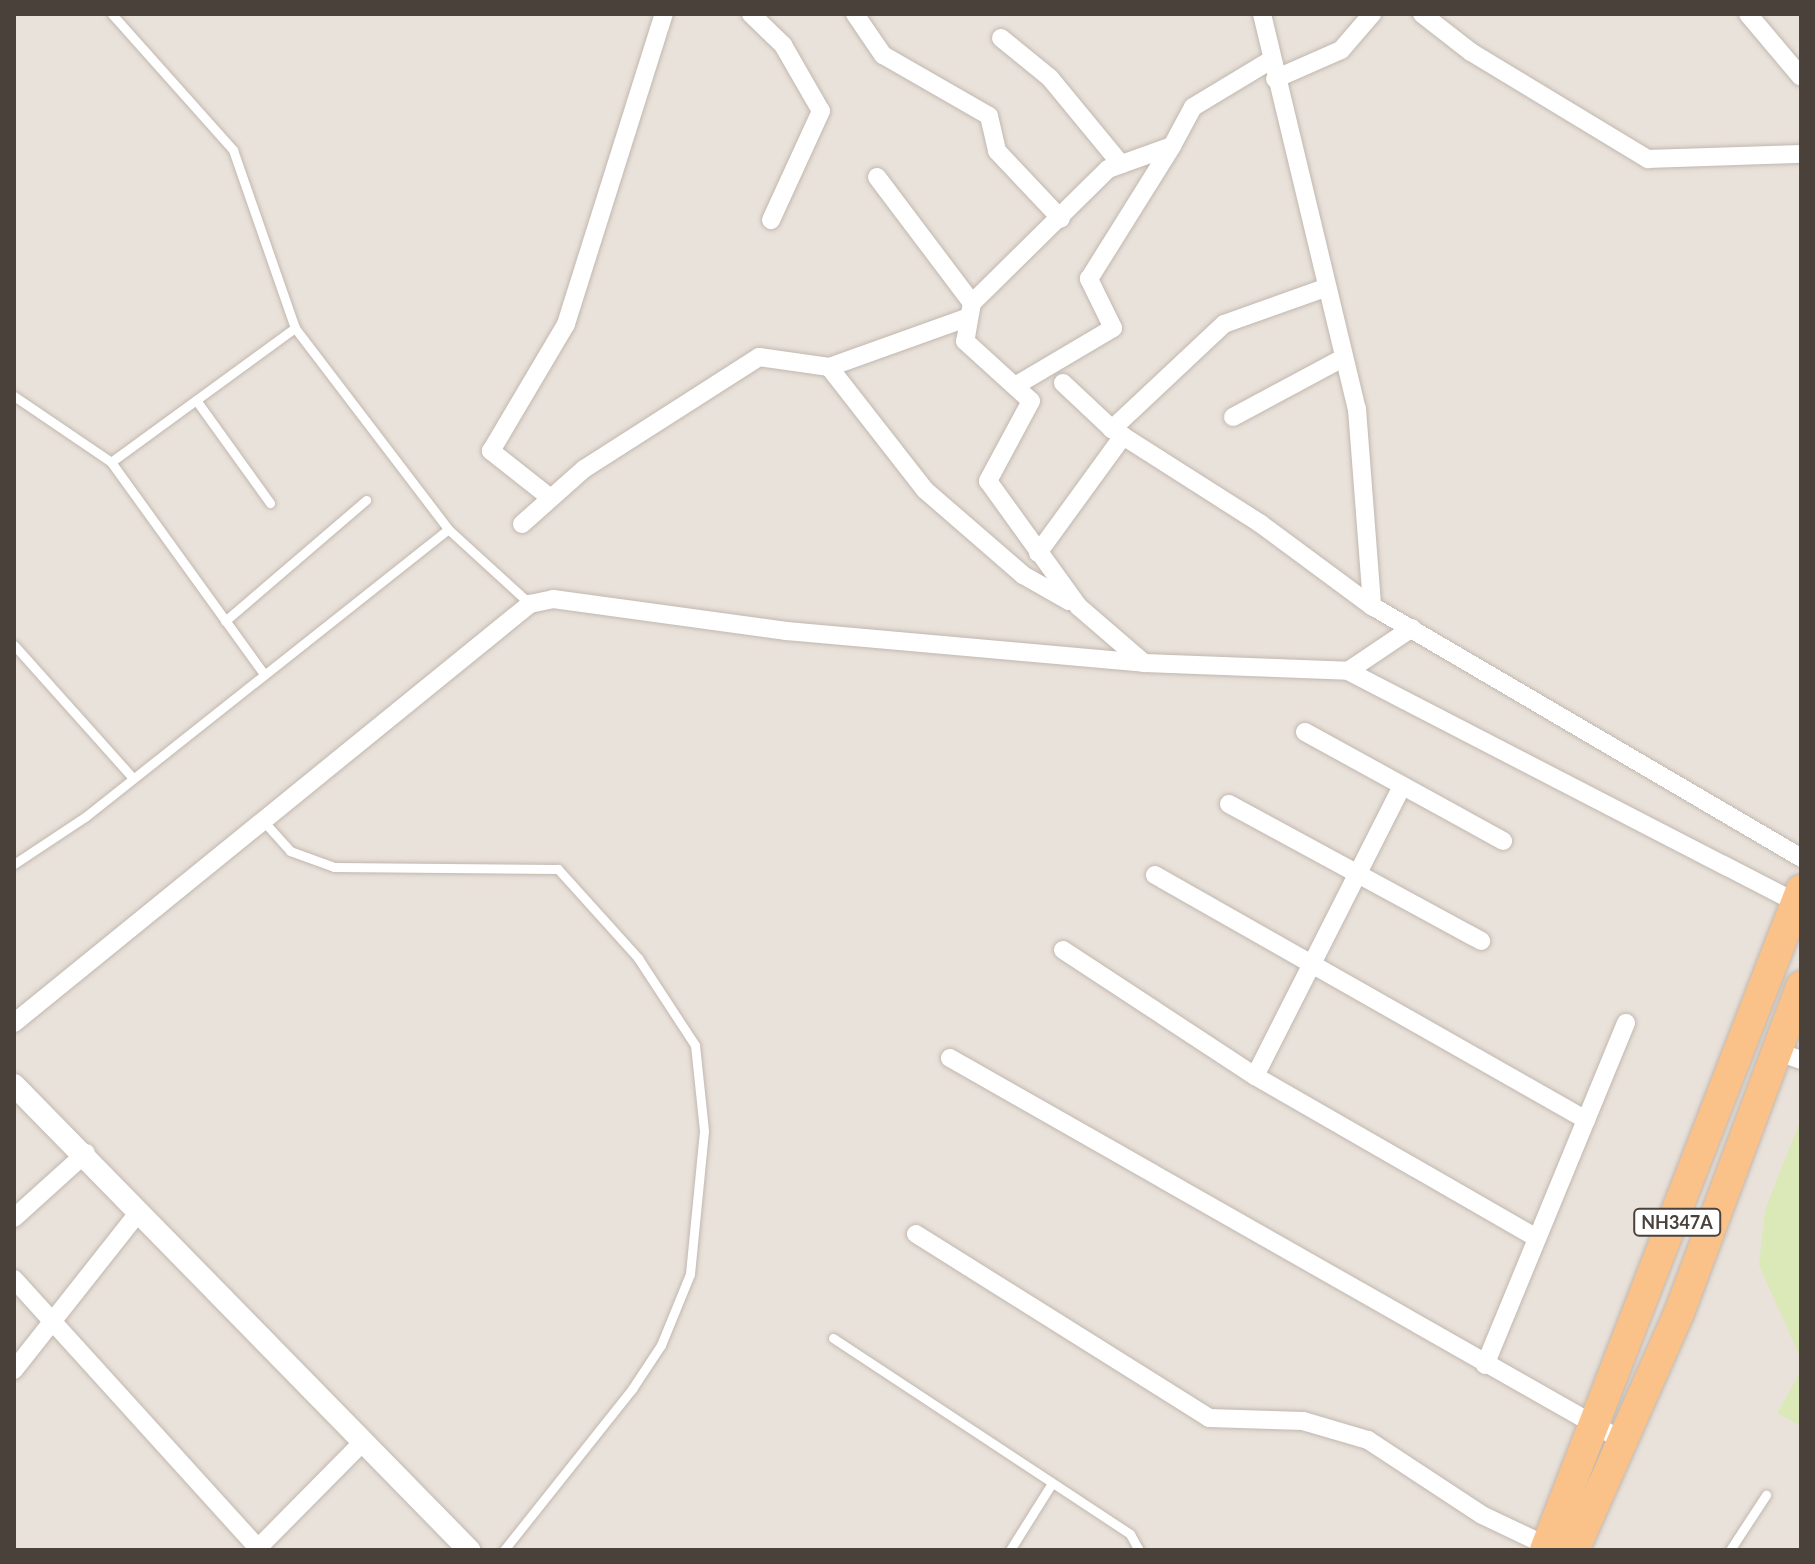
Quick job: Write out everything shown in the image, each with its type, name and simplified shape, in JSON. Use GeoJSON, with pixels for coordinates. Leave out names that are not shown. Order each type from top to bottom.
{"type":"FeatureCollection","features":[{"type":"Feature","properties":{"kind":"highway","name":"NH347A"},"geometry":{"type":"LineString","coordinates":[[1610,1433],[1799,899]]}},
{"type":"Feature","properties":{"kind":"highway","name":"NH347A"},"geometry":{"type":"LineString","coordinates":[[1555,1549],[1790,1056],[1801,986]]}},
{"type":"Feature","properties":{"kind":"street"},"geometry":{"type":"LineString","coordinates":[[548,496],[491,451],[566,324],[581,258],[664,14]]}},
{"type":"Feature","properties":{"kind":"street"},"geometry":{"type":"LineString","coordinates":[[855,14],[883,55],[989,116],[997,151],[1061,219]]}},
{"type":"Feature","properties":{"kind":"street"},"geometry":{"type":"LineString","coordinates":[[1262,14],[1325,288],[1357,409],[1372,606]]}},
{"type":"Feature","properties":{"kind":"street"},"geometry":{"type":"LineString","coordinates":[[1275,79],[1341,50],[1372,14]]}},
{"type":"Feature","properties":{"kind":"street"},"geometry":{"type":"LineString","coordinates":[[1422,14],[1471,52],[1648,159],[1801,154]]}},
{"type":"Feature","properties":{"kind":"street"},"geometry":{"type":"LineString","coordinates":[[1748,14],[1801,77]]}},
{"type":"Feature","properties":{"kind":"street"},"geometry":{"type":"LineString","coordinates":[[759,17],[783,45],[821,111],[771,220]]}},
{"type":"Feature","properties":{"kind":"street"},"geometry":{"type":"LineString","coordinates":[[1001,38],[1050,78],[1121,164]]}},
{"type":"Feature","properties":{"kind":"street"},"geometry":{"type":"LineString","coordinates":[[1015,386],[1113,328],[1089,279],[1193,107],[1271,60]]}},
{"type":"Feature","properties":{"kind":"street"},"geometry":{"type":"LineString","coordinates":[[522,524],[548,496],[759,357],[829,367],[971,310],[1061,219],[1121,164],[1172,146]]}},
{"type":"Feature","properties":{"kind":"street"},"geometry":{"type":"LineString","coordinates":[[877,177],[971,310],[965,341],[1031,401],[988,481],[1079,607]]}},
{"type":"Feature","properties":{"kind":"street"},"geometry":{"type":"LineString","coordinates":[[1038,553],[1118,432],[1224,324],[1325,288]]}},
{"type":"Feature","properties":{"kind":"street"},"geometry":{"type":"LineString","coordinates":[[1233,417],[1343,358]]}},
{"type":"Feature","properties":{"kind":"street"},"geometry":{"type":"LineString","coordinates":[[829,367],[925,490],[1023,575],[1079,607],[1144,663]]}},
{"type":"Feature","properties":{"kind":"street"},"geometry":{"type":"LineString","coordinates":[[1063,383],[1118,432],[1372,606],[1801,858]]}},
{"type":"Feature","properties":{"kind":"street"},"geometry":{"type":"LineString","coordinates":[[14,1023],[266,824],[530,604],[553,599],[787,631],[1144,663],[1190,670],[1348,671],[1799,899]]}},
{"type":"Feature","properties":{"kind":"street"},"geometry":{"type":"LineString","coordinates":[[1348,671],[1412,628]]}},
{"type":"Feature","properties":{"kind":"street"},"geometry":{"type":"LineString","coordinates":[[1305,732],[1503,841]]}},
{"type":"Feature","properties":{"kind":"street"},"geometry":{"type":"LineString","coordinates":[[1255,1076],[1402,786]]}},
{"type":"Feature","properties":{"kind":"street"},"geometry":{"type":"LineString","coordinates":[[1229,804],[1355,877],[1481,941]]}},
{"type":"Feature","properties":{"kind":"street"},"geometry":{"type":"LineString","coordinates":[[1155,875],[1586,1120]]}},
{"type":"Feature","properties":{"kind":"street"},"geometry":{"type":"LineString","coordinates":[[1063,950],[1255,1076],[1537,1238]]}},
{"type":"Feature","properties":{"kind":"street"},"geometry":{"type":"LineString","coordinates":[[1485,1365],[1626,1023]]}},
{"type":"Feature","properties":{"kind":"street"},"geometry":{"type":"LineString","coordinates":[[950,1058],[1485,1365],[1610,1433]]}},
{"type":"Feature","properties":{"kind":"street"},"geometry":{"type":"LineString","coordinates":[[14,1085],[86,1153],[360,1445],[469,1550]]}},
{"type":"Feature","properties":{"kind":"street"},"geometry":{"type":"LineString","coordinates":[[14,1218],[86,1153]]}},
{"type":"Feature","properties":{"kind":"street"},"geometry":{"type":"LineString","coordinates":[[14,1370],[49,1319],[139,1212]]}},
{"type":"Feature","properties":{"kind":"street"},"geometry":{"type":"LineString","coordinates":[[916,1234],[1209,1418],[1303,1421],[1368,1440],[1482,1515],[1555,1549]]}},
{"type":"Feature","properties":{"kind":"street"},"geometry":{"type":"LineString","coordinates":[[14,1279],[259,1549],[360,1445]]}},
{"type":"Feature","properties":{"kind":"lane"},"geometry":{"type":"LineString","coordinates":[[112,14],[233,150],[295,328],[448,529],[530,604]]}},
{"type":"Feature","properties":{"kind":"lane"},"geometry":{"type":"LineString","coordinates":[[111,462],[295,328]]}},
{"type":"Feature","properties":{"kind":"lane"},"geometry":{"type":"LineString","coordinates":[[14,396],[111,462],[264,674]]}},
{"type":"Feature","properties":{"kind":"lane"},"geometry":{"type":"LineString","coordinates":[[196,400],[270,503]]}},
{"type":"Feature","properties":{"kind":"lane"},"geometry":{"type":"LineString","coordinates":[[225,621],[366,500]]}},
{"type":"Feature","properties":{"kind":"lane"},"geometry":{"type":"LineString","coordinates":[[14,864],[133,778],[448,529]]}},
{"type":"Feature","properties":{"kind":"lane"},"geometry":{"type":"LineString","coordinates":[[14,645],[133,778]]}},
{"type":"Feature","properties":{"kind":"lane"},"geometry":{"type":"LineString","coordinates":[[266,824],[290,851],[334,867],[395,873],[538,863],[558,869],[638,958],[695,1045],[704,1131],[690,1274],[661,1345],[632,1389],[504,1550]]}},
{"type":"Feature","properties":{"kind":"lane"},"geometry":{"type":"LineString","coordinates":[[833,1338],[1130,1534],[1139,1550]]}},
{"type":"Feature","properties":{"kind":"lane"},"geometry":{"type":"LineString","coordinates":[[1010,1550],[1052,1483]]}},
{"type":"Feature","properties":{"kind":"lane"},"geometry":{"type":"LineString","coordinates":[[1730,1550],[1766,1495]]}},
{"type":"Feature","properties":{"kind":"shaded area"},"geometry":{"type":"Polygon","coordinates":[[[14,14],[1801,14],[1801,1550],[14,1550],[14,14]]]}},
{"type":"Feature","properties":{"kind":"green space"},"geometry":{"type":"Polygon","coordinates":[[[1801,1119],[1801,1359],[1759,1265],[1765,1210],[1801,1119]]]}},
{"type":"Feature","properties":{"kind":"green space"},"geometry":{"type":"Polygon","coordinates":[[[1801,1371],[1801,1426],[1777,1413],[1801,1371]]]}}]}
